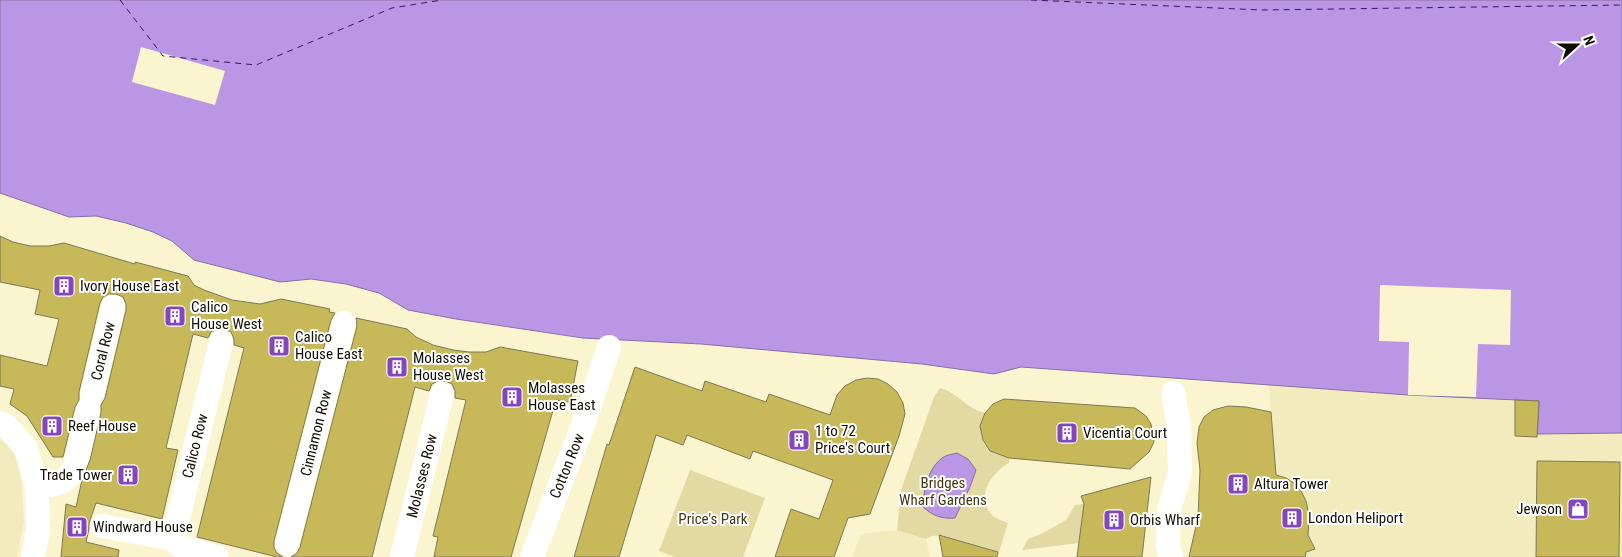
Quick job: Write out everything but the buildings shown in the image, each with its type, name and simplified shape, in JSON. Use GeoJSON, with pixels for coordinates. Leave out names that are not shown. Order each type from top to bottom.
{"type":"FeatureCollection","features":[{"type":"Feature","properties":{"kind":"street","name":"Coral Row"},"geometry":{"type":"LineString","coordinates":[[37,487],[55,484],[68,478],[75,467],[114,307]]}},
{"type":"Feature","properties":{"kind":"street","name":"Cinnamon Row"},"geometry":{"type":"LineString","coordinates":[[287,544],[344,323]]}},
{"type":"Feature","properties":{"kind":"street","name":"Calico Row"},"geometry":{"type":"LineString","coordinates":[[178,543],[221,342]]}},
{"type":"Feature","properties":{"kind":"street","name":"Cotton Row"},"geometry":{"type":"LineString","coordinates":[[532,557],[583,425],[609,347]]}},
{"type":"Feature","properties":{"kind":"street"},"geometry":{"type":"LineString","coordinates":[[1171,557],[1168,547],[1170,510],[1180,473],[1179,425],[1173,393]]}},
{"type":"Feature","properties":{"kind":"street","name":"Molasses Row"},"geometry":{"type":"LineString","coordinates":[[402,557],[442,394]]}},
{"type":"Feature","properties":{"kind":"street"},"geometry":{"type":"LineString","coordinates":[[0,423],[6,426],[26,448],[37,487],[38,529],[33,557]]}},
{"type":"Feature","properties":{"kind":"street"},"geometry":{"type":"LineString","coordinates":[[102,526],[178,543],[217,557]]}},
{"type":"Feature","properties":{"kind":"shaded area"},"geometry":{"type":"Polygon","coordinates":[[[0,0],[1622,0],[1622,433],[1537,434],[1539,401],[1408,395],[1021,367],[994,374],[922,364],[701,344],[583,338],[408,310],[379,293],[346,284],[311,279],[280,282],[194,260],[172,241],[153,232],[96,216],[69,217],[0,193],[0,0]]]}},
{"type":"Feature","properties":{"kind":"shaded area"},"geometry":{"type":"Polygon","coordinates":[[[1269,386],[1539,401],[1537,434],[1622,433],[1622,557],[1272,557],[1273,439],[1269,386]]]}},
{"type":"Feature","properties":{"kind":"shaded area"},"geometry":{"type":"Polygon","coordinates":[[[0,438],[8,445],[17,460],[22,486],[24,523],[17,557],[0,557],[0,438]]]}},
{"type":"Feature","properties":{"kind":"shaded area"},"geometry":{"type":"Polygon","coordinates":[[[957,453],[968,459],[976,470],[955,518],[945,518],[930,512],[922,506],[933,468],[944,457],[957,453]]]}},
{"type":"Feature","properties":{"kind":"shaded area"},"geometry":{"type":"Polygon","coordinates":[[[897,530],[926,539],[930,557],[852,557],[861,534],[897,530]]]}},
{"type":"Feature","properties":{"kind":"green space","name":"Bridges Wharf Gardens"},"geometry":{"type":"Polygon","coordinates":[[[940,388],[985,413],[981,428],[982,438],[986,447],[992,452],[1009,458],[1009,463],[1002,467],[991,479],[985,494],[987,509],[993,516],[1008,523],[999,552],[942,535],[926,539],[897,530],[901,490],[934,397],[940,388]]]}},
{"type":"Feature","properties":{"kind":"green space","name":"Price's Park"},"geometry":{"type":"Polygon","coordinates":[[[690,470],[765,498],[743,557],[675,557],[659,551],[690,470]]]}},
{"type":"Feature","properties":{"kind":"green space"},"geometry":{"type":"Polygon","coordinates":[[[1084,504],[1079,543],[1022,550],[1028,539],[1066,520],[1075,505],[1084,504]]]}},
{"type":"Feature","properties":{"kind":"pier"},"geometry":{"type":"Polygon","coordinates":[[[141,47],[225,71],[215,105],[132,82],[141,47]]]}},
{"type":"Feature","properties":{"kind":"pier"},"geometry":{"type":"Polygon","coordinates":[[[1380,285],[1511,290],[1510,345],[1478,344],[1476,397],[1408,395],[1409,342],[1379,341],[1380,285]]]}},
{"type":"Feature","properties":{"kind":"ferry route"},"geometry":{"type":"LineString","coordinates":[[120,0],[163,56],[256,65],[392,8],[442,0]]}},
{"type":"Feature","properties":{"kind":"ferry route"},"geometry":{"type":"LineString","coordinates":[[1031,0],[1262,10],[1622,5]]}},
{"type":"Feature","properties":{"kind":"place","name":"Ivory House East"},"geometry":{"type":"Point","coordinates":[64,286]}},
{"type":"Feature","properties":{"kind":"place","name":"Calico House West"},"geometry":{"type":"Point","coordinates":[175,316]}},
{"type":"Feature","properties":{"kind":"place","name":"Calico House East"},"geometry":{"type":"Point","coordinates":[279,346]}},
{"type":"Feature","properties":{"kind":"place","name":"Molasses House West"},"geometry":{"type":"Point","coordinates":[397,367]}},
{"type":"Feature","properties":{"kind":"place","name":"Molasses House East"},"geometry":{"type":"Point","coordinates":[512,397]}},
{"type":"Feature","properties":{"kind":"place","name":"Reef House"},"geometry":{"type":"Point","coordinates":[52,426]}},
{"type":"Feature","properties":{"kind":"place","name":"Vicentia Court"},"geometry":{"type":"Point","coordinates":[1067,433]}},
{"type":"Feature","properties":{"kind":"place","name":"1 to 72 Price's Court"},"geometry":{"type":"Point","coordinates":[799,440]}},
{"type":"Feature","properties":{"kind":"place","name":"Trade Tower"},"geometry":{"type":"Point","coordinates":[128,475]}},
{"type":"Feature","properties":{"kind":"place","name":"Altura Tower"},"geometry":{"type":"Point","coordinates":[1238,484]}},
{"type":"Feature","properties":{"kind":"place","name":"Jewson"},"geometry":{"type":"Point","coordinates":[1578,509]}},
{"type":"Feature","properties":{"kind":"place","name":"London Heliport"},"geometry":{"type":"Point","coordinates":[1292,518]}},
{"type":"Feature","properties":{"kind":"place","name":"Orbis Wharf"},"geometry":{"type":"Point","coordinates":[1114,520]}},
{"type":"Feature","properties":{"kind":"place","name":"Windward House"},"geometry":{"type":"Point","coordinates":[77,527]}}]}
